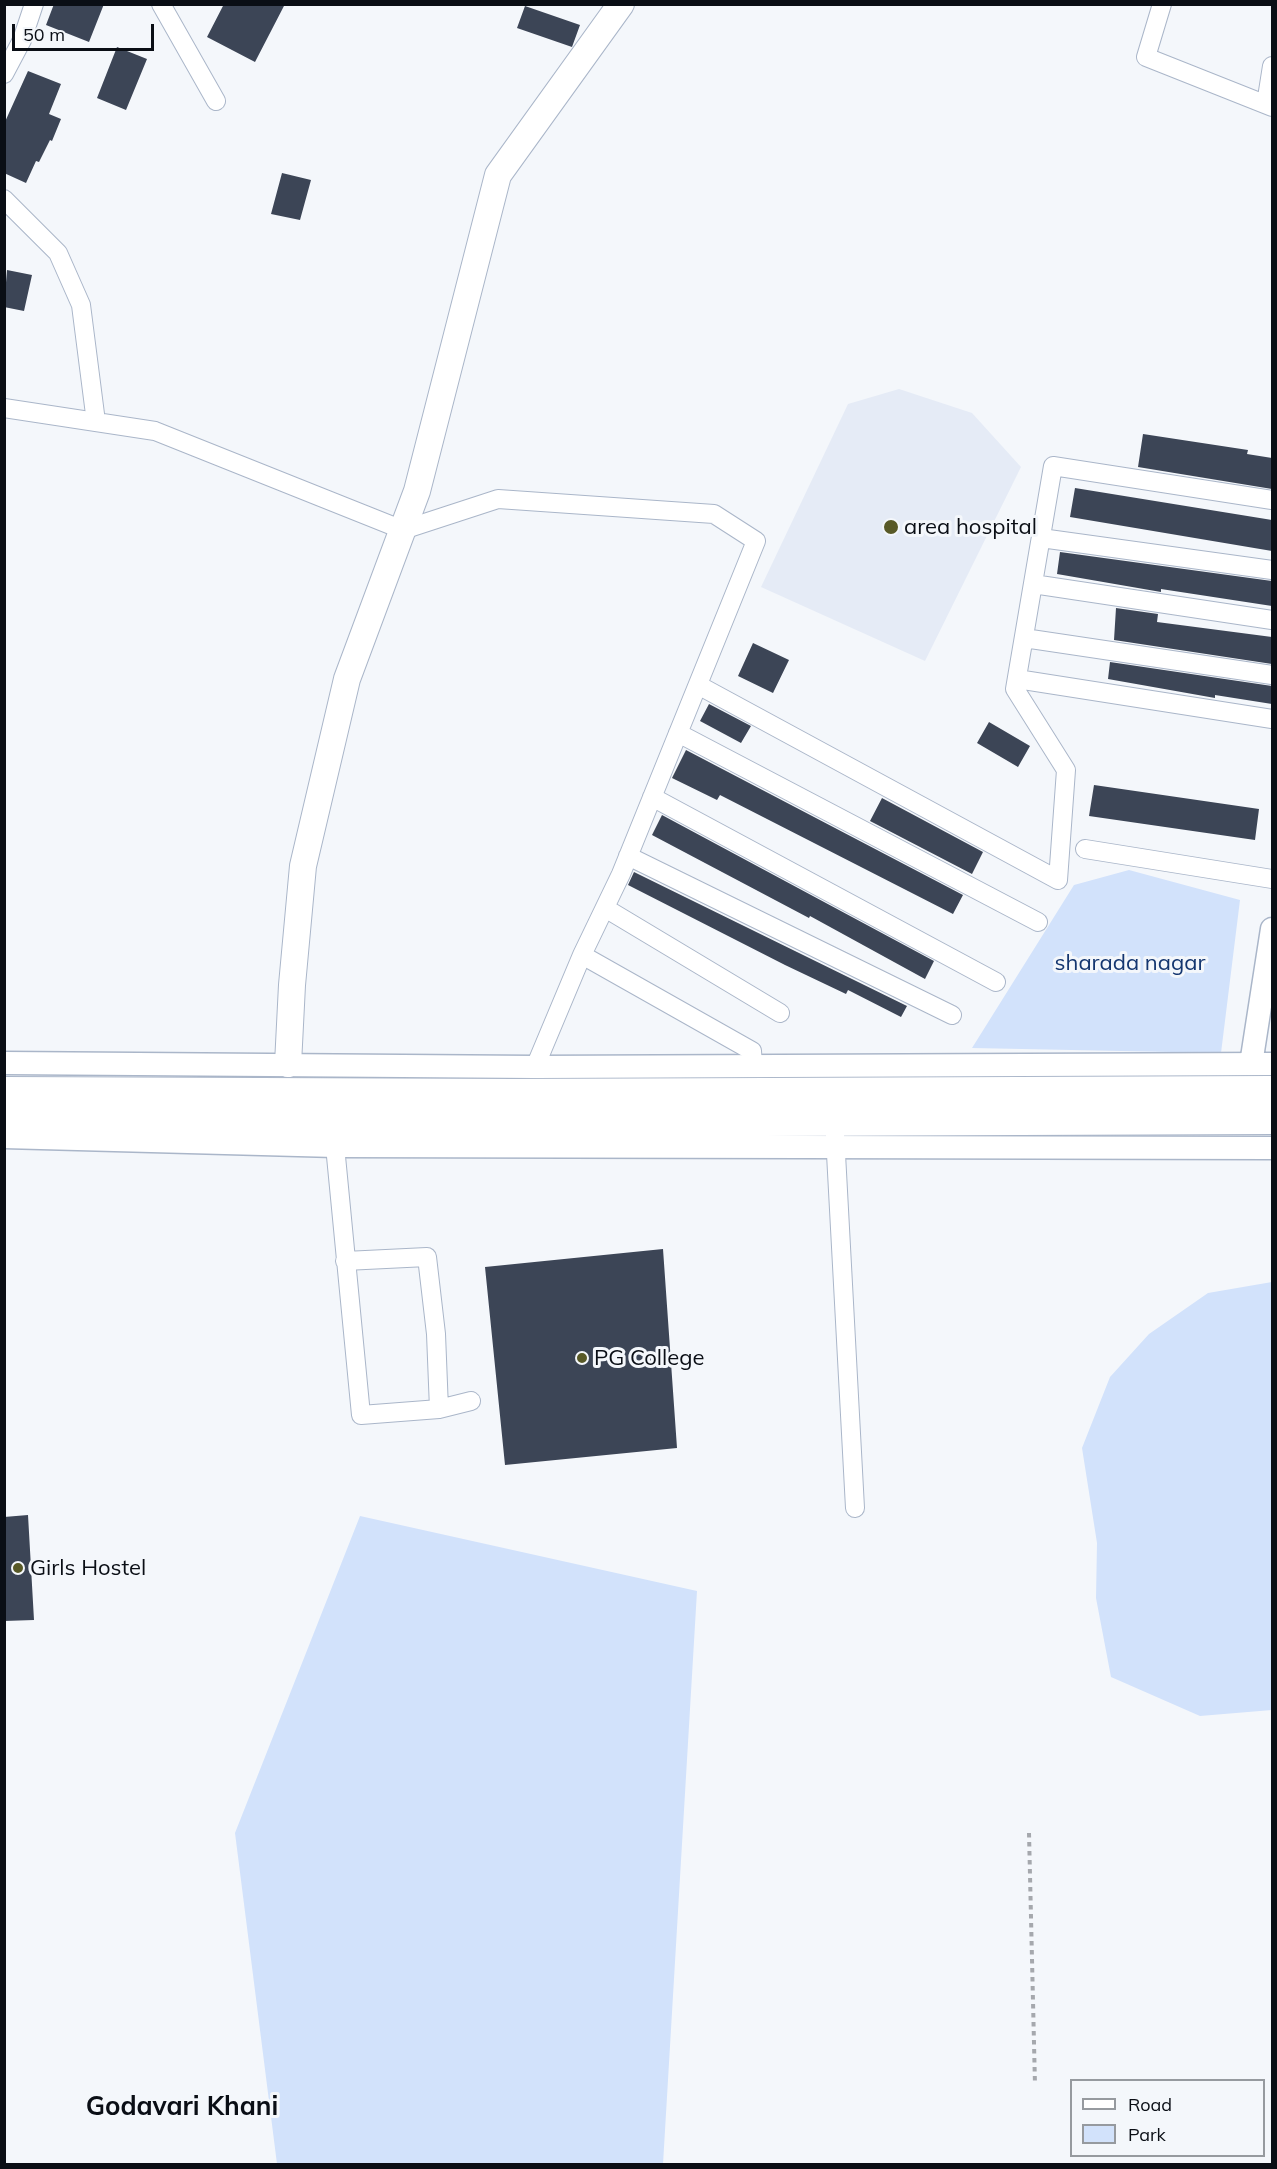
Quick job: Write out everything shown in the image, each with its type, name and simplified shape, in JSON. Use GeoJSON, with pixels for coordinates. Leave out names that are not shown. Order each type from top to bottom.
{"type":"FeatureCollection","features":[{"type":"Feature","properties":{"kind":"highway"},"geometry":{"type":"LineString","coordinates":[[248,1119],[1272,1091]]}},
{"type":"Feature","properties":{"kind":"highway"},"geometry":{"type":"LineString","coordinates":[[6,1121],[207,1105],[248,1119],[835,1135],[1272,1119]]}},
{"type":"Feature","properties":{"kind":"main road"},"geometry":{"type":"LineString","coordinates":[[288,1064],[292,985],[303,866],[347,679],[417,491],[498,175],[621,4]]}},
{"type":"Feature","properties":{"kind":"street"},"geometry":{"type":"LineString","coordinates":[[4,74],[22,40],[34,4]]}},
{"type":"Feature","properties":{"kind":"street"},"geometry":{"type":"LineString","coordinates":[[161,4],[216,101]]}},
{"type":"Feature","properties":{"kind":"street"},"geometry":{"type":"LineString","coordinates":[[1162,4],[1146,57],[1269,106],[1272,66]]}},
{"type":"Feature","properties":{"kind":"street"},"geometry":{"type":"LineString","coordinates":[[4,199],[58,253],[81,305],[96,422]]}},
{"type":"Feature","properties":{"kind":"street"},"geometry":{"type":"LineString","coordinates":[[4,408],[155,431],[403,530],[498,499],[714,514],[756,541],[628,856],[535,1067]]}},
{"type":"Feature","properties":{"kind":"street"},"geometry":{"type":"LineString","coordinates":[[698,685],[1058,880],[1066,770],[1015,689],[1053,466],[1272,500]]}},
{"type":"Feature","properties":{"kind":"street"},"geometry":{"type":"LineString","coordinates":[[1041,538],[1272,570]]}},
{"type":"Feature","properties":{"kind":"street"},"geometry":{"type":"LineString","coordinates":[[1033,584],[1272,620]]}},
{"type":"Feature","properties":{"kind":"street"},"geometry":{"type":"LineString","coordinates":[[1024,638],[1272,675]]}},
{"type":"Feature","properties":{"kind":"street"},"geometry":{"type":"LineString","coordinates":[[1017,679],[1272,719]]}},
{"type":"Feature","properties":{"kind":"street"},"geometry":{"type":"LineString","coordinates":[[678,733],[1038,922]]}},
{"type":"Feature","properties":{"kind":"street"},"geometry":{"type":"LineString","coordinates":[[652,797],[996,982]]}},
{"type":"Feature","properties":{"kind":"street"},"geometry":{"type":"LineString","coordinates":[[1085,849],[1272,879]]}},
{"type":"Feature","properties":{"kind":"street"},"geometry":{"type":"LineString","coordinates":[[628,856],[952,1015]]}},
{"type":"Feature","properties":{"kind":"street"},"geometry":{"type":"LineString","coordinates":[[605,908],[780,1013]]}},
{"type":"Feature","properties":{"kind":"street"},"geometry":{"type":"LineString","coordinates":[[6,1121],[207,1105],[255,1065],[535,1067],[1262,1064],[1272,929]]}},
{"type":"Feature","properties":{"kind":"street"},"geometry":{"type":"LineString","coordinates":[[582,956],[752,1051],[753,1065]]}},
{"type":"Feature","properties":{"kind":"street"},"geometry":{"type":"LineString","coordinates":[[4,1063],[207,1105]]}},
{"type":"Feature","properties":{"kind":"street"},"geometry":{"type":"LineString","coordinates":[[248,1119],[335,1146],[835,1135],[1272,1148]]}},
{"type":"Feature","properties":{"kind":"street"},"geometry":{"type":"LineString","coordinates":[[835,1135],[855,1508]]}},
{"type":"Feature","properties":{"kind":"street"},"geometry":{"type":"LineString","coordinates":[[335,1146],[361,1415],[439,1409],[471,1401]]}},
{"type":"Feature","properties":{"kind":"street"},"geometry":{"type":"LineString","coordinates":[[345,1261],[428,1257],[436,1334],[439,1409]]}},
{"type":"Feature","properties":{"kind":"path"},"geometry":{"type":"LineString","coordinates":[[1029,1833],[1035,2085]]}},
{"type":"Feature","properties":{"kind":"shaded area","name":"area hospital"},"geometry":{"type":"Polygon","coordinates":[[[899,389],[972,413],[1021,467],[925,661],[761,587],[848,404],[899,389]]]}},
{"type":"Feature","properties":{"kind":"green space","name":"sharada nagar"},"geometry":{"type":"Polygon","coordinates":[[[1129,870],[1240,900],[1221,1053],[972,1048],[1074,885],[1129,870]]]}},
{"type":"Feature","properties":{"kind":"green space"},"geometry":{"type":"Polygon","coordinates":[[[1272,1282],[1272,1710],[1200,1716],[1111,1677],[1096,1598],[1097,1543],[1082,1448],[1110,1377],[1149,1334],[1208,1293],[1272,1282]]]}},
{"type":"Feature","properties":{"kind":"green space"},"geometry":{"type":"Polygon","coordinates":[[[360,1516],[697,1591],[663,2164],[277,2164],[235,1833],[360,1516]]]}},
{"type":"Feature","properties":{"kind":"building"},"geometry":{"type":"Polygon","coordinates":[[[54,4],[104,4],[89,42],[46,25],[54,4]]]}},
{"type":"Feature","properties":{"kind":"building"},"geometry":{"type":"Polygon","coordinates":[[[224,4],[285,4],[255,62],[207,37],[224,4]]]}},
{"type":"Feature","properties":{"kind":"building"},"geometry":{"type":"Polygon","coordinates":[[[525,6],[580,25],[572,47],[517,28],[525,6]]]}},
{"type":"Feature","properties":{"kind":"building"},"geometry":{"type":"Polygon","coordinates":[[[117,47],[147,59],[126,110],[97,98],[117,47]]]}},
{"type":"Feature","properties":{"kind":"building"},"geometry":{"type":"Polygon","coordinates":[[[28,71],[61,84],[49,114],[61,119],[52,141],[50,140],[39,162],[36,161],[26,183],[4,173],[4,124],[28,71]]]}},
{"type":"Feature","properties":{"kind":"building"},"geometry":{"type":"Polygon","coordinates":[[[282,173],[311,180],[300,220],[271,214],[282,173]]]}},
{"type":"Feature","properties":{"kind":"building"},"geometry":{"type":"Polygon","coordinates":[[[7,270],[32,275],[24,311],[4,307],[7,270]]]}},
{"type":"Feature","properties":{"kind":"building"},"geometry":{"type":"Polygon","coordinates":[[[1143,434],[1248,450],[1247,454],[1272,458],[1272,489],[1138,467],[1143,434]]]}},
{"type":"Feature","properties":{"kind":"building"},"geometry":{"type":"Polygon","coordinates":[[[1075,488],[1272,520],[1272,551],[1070,517],[1075,488]]]}},
{"type":"Feature","properties":{"kind":"building"},"geometry":{"type":"Polygon","coordinates":[[[1060,552],[1272,581],[1272,606],[1161,589],[1161,592],[1057,574],[1060,552]]]}},
{"type":"Feature","properties":{"kind":"building"},"geometry":{"type":"Polygon","coordinates":[[[1116,608],[1158,614],[1157,622],[1272,637],[1272,664],[1114,640],[1116,608]]]}},
{"type":"Feature","properties":{"kind":"building"},"geometry":{"type":"Polygon","coordinates":[[[753,643],[789,660],[773,693],[738,676],[753,643]]]}},
{"type":"Feature","properties":{"kind":"building"},"geometry":{"type":"Polygon","coordinates":[[[1110,662],[1272,686],[1272,704],[1215,695],[1215,698],[1108,679],[1110,662]]]}},
{"type":"Feature","properties":{"kind":"building"},"geometry":{"type":"Polygon","coordinates":[[[709,704],[751,726],[741,743],[700,721],[709,704]]]}},
{"type":"Feature","properties":{"kind":"building"},"geometry":{"type":"Polygon","coordinates":[[[989,722],[1030,746],[1018,767],[977,743],[989,722]]]}},
{"type":"Feature","properties":{"kind":"building"},"geometry":{"type":"Polygon","coordinates":[[[686,750],[963,895],[953,914],[720,795],[717,800],[672,778],[686,750]]]}},
{"type":"Feature","properties":{"kind":"building"},"geometry":{"type":"Polygon","coordinates":[[[1094,785],[1259,809],[1255,840],[1089,816],[1094,785]]]}},
{"type":"Feature","properties":{"kind":"building"},"geometry":{"type":"Polygon","coordinates":[[[882,798],[983,852],[972,874],[870,821],[882,798]]]}},
{"type":"Feature","properties":{"kind":"building"},"geometry":{"type":"Polygon","coordinates":[[[662,815],[934,961],[925,979],[810,916],[809,918],[652,835],[662,815]]]}},
{"type":"Feature","properties":{"kind":"building"},"geometry":{"type":"Polygon","coordinates":[[[634,872],[907,1006],[901,1017],[848,990],[846,994],[785,965],[628,885],[634,872]]]}},
{"type":"Feature","properties":{"kind":"building","name":"PG College"},"geometry":{"type":"Polygon","coordinates":[[[663,1249],[677,1448],[505,1465],[485,1267],[663,1249]]]}},
{"type":"Feature","properties":{"kind":"building","name":"Girls Hostel"},"geometry":{"type":"Polygon","coordinates":[[[28,1515],[34,1620],[4,1621],[4,1517],[28,1515]]]}},
{"type":"Feature","properties":{"kind":"place","name":"area hospital"},"geometry":{"type":"Point","coordinates":[891,527]}},
{"type":"Feature","properties":{"kind":"place","name":"PG College"},"geometry":{"type":"Point","coordinates":[582,1358]}},
{"type":"Feature","properties":{"kind":"place","name":"Girls Hostel"},"geometry":{"type":"Point","coordinates":[18,1568]}},
{"type":"Feature","properties":{"kind":"district","name":"Godavari Khani"},"geometry":{"type":"Point","coordinates":[182,2107]}}]}
